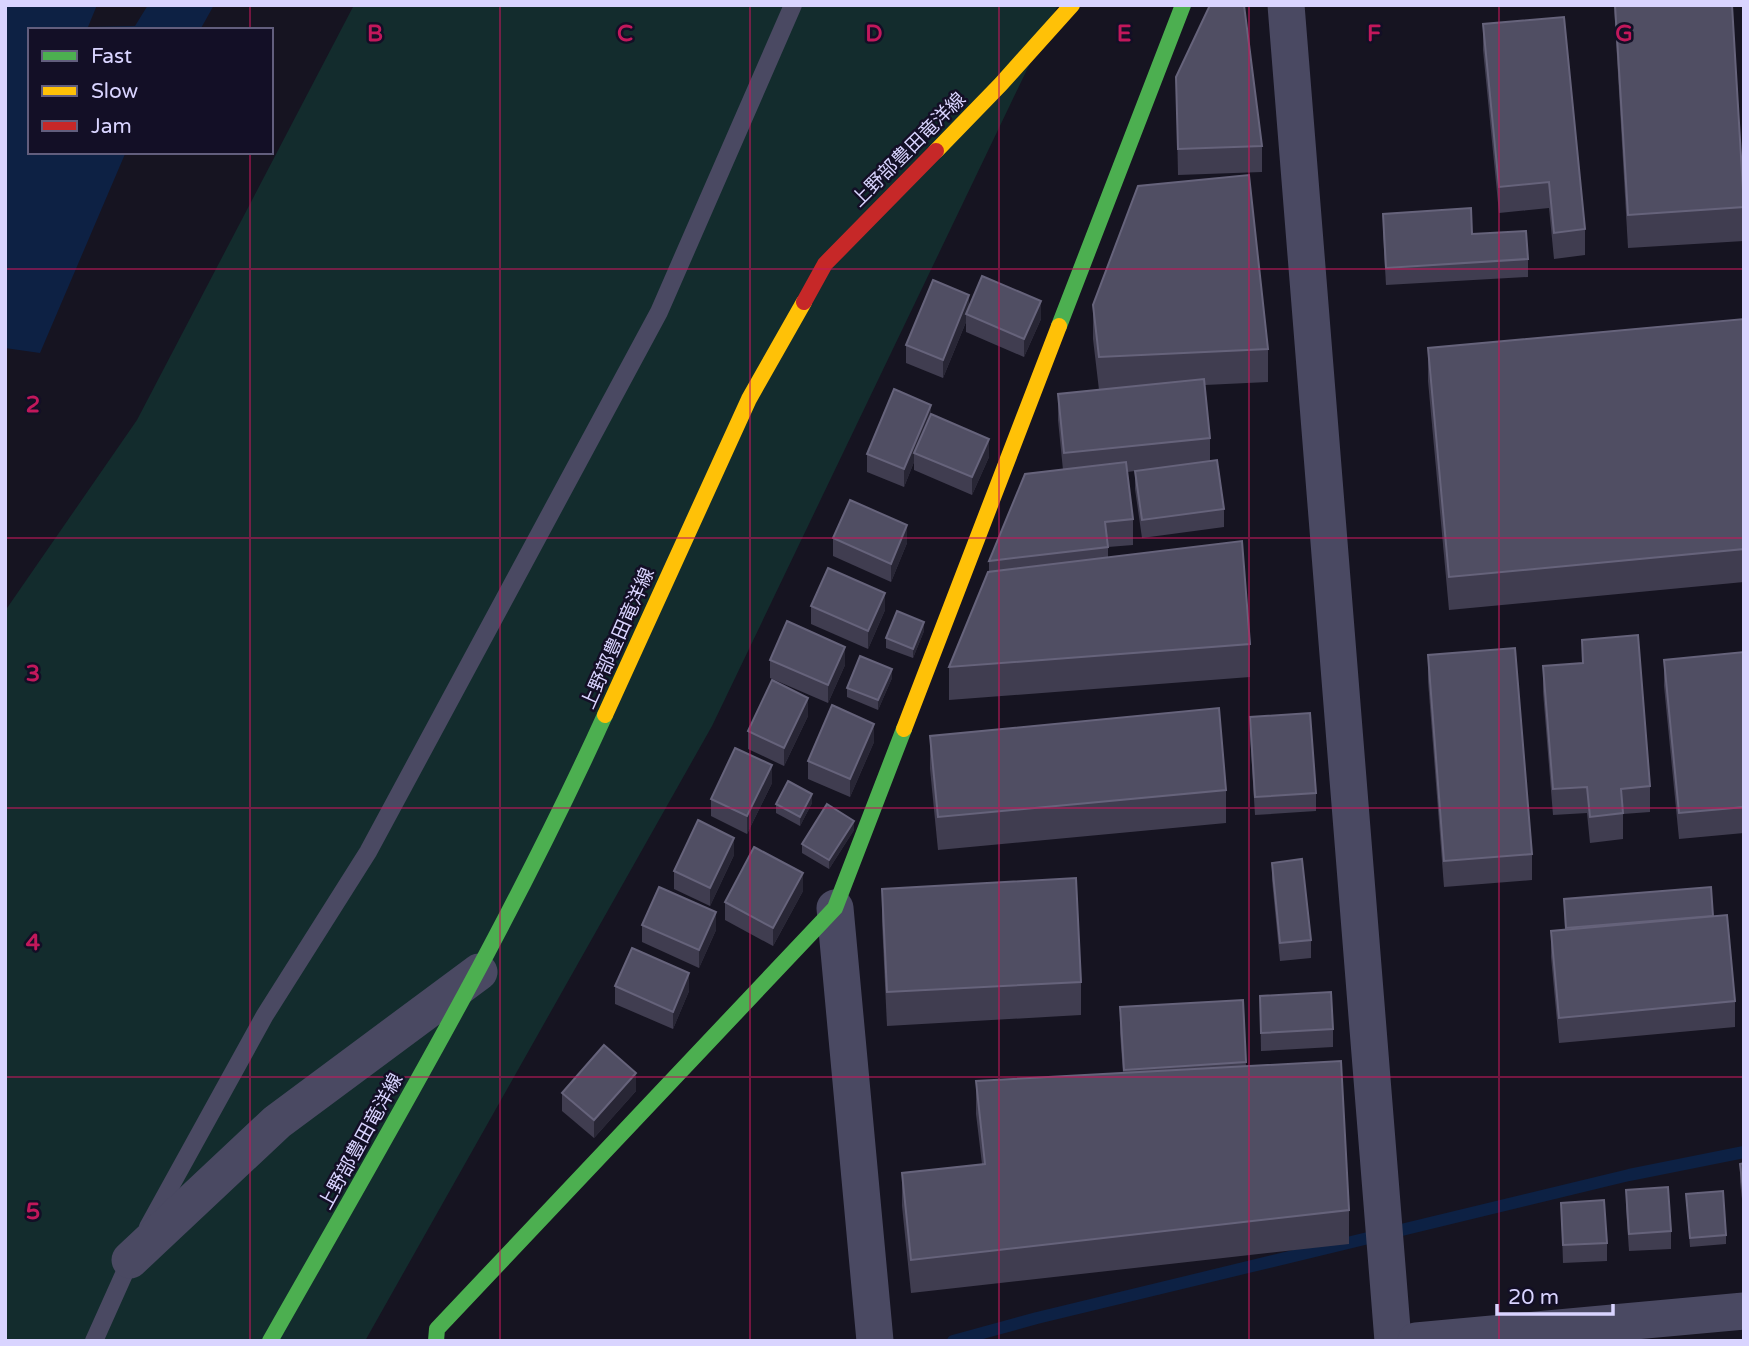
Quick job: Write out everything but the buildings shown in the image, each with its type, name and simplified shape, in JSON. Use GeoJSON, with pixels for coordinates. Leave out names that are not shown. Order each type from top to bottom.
{"type":"FeatureCollection","features":[{"type":"Feature","properties":{"kind":"main road","name":"上野部豊田竜洋線"},"geometry":{"type":"LineString","coordinates":[[270,1341],[479,972],[559,817],[749,399],[825,264],[1002,84],[1072,5]]}},
{"type":"Feature","properties":{"kind":"main road"},"geometry":{"type":"LineString","coordinates":[[436,1341],[437,1329],[835,908],[1183,5]]}},
{"type":"Feature","properties":{"kind":"street"},"geometry":{"type":"LineString","coordinates":[[1286,5],[1393,1341]]}},
{"type":"Feature","properties":{"kind":"street"},"geometry":{"type":"LineString","coordinates":[[835,908],[875,1341]]}},
{"type":"Feature","properties":{"kind":"street"},"geometry":{"type":"LineString","coordinates":[[130,1260],[277,1122],[479,972]]}},
{"type":"Feature","properties":{"kind":"street"},"geometry":{"type":"LineString","coordinates":[[1416,1341],[1744,1311]]}},
{"type":"Feature","properties":{"kind":"lane"},"geometry":{"type":"LineString","coordinates":[[94,1341],[130,1260],[265,1015],[368,852],[659,312],[793,5]]}},
{"type":"Feature","properties":{"kind":"green space"},"geometry":{"type":"Polygon","coordinates":[[[354,5],[1058,5],[712,726],[365,1341],[5,1341],[5,611],[137,420],[354,5]]]}},
{"type":"Feature","properties":{"kind":"water"},"geometry":{"type":"Polygon","coordinates":[[[5,5],[97,5],[88,27],[135,26],[148,5],[214,5],[201,28],[28,28],[28,154],[125,154],[40,353],[5,348],[5,5]]]}},
{"type":"Feature","properties":{"kind":"waterway"},"geometry":{"type":"LineString","coordinates":[[953,1341],[1037,1318],[1629,1175],[1744,1152]]}},
{"type":"Feature","properties":{"kind":"traffic: fast"},"geometry":{"type":"LineString","coordinates":[[1059,326],[1183,5]]}},
{"type":"Feature","properties":{"kind":"traffic: fast"},"geometry":{"type":"LineString","coordinates":[[270,1341],[487,954],[605,715]]}},
{"type":"Feature","properties":{"kind":"traffic: fast"},"geometry":{"type":"LineString","coordinates":[[436,1341],[437,1329],[835,908],[904,729]]}},
{"type":"Feature","properties":{"kind":"traffic: slow"},"geometry":{"type":"LineString","coordinates":[[936,151],[1072,5]]}},
{"type":"Feature","properties":{"kind":"traffic: slow"},"geometry":{"type":"LineString","coordinates":[[605,715],[749,399],[804,302]]}},
{"type":"Feature","properties":{"kind":"traffic: slow"},"geometry":{"type":"LineString","coordinates":[[904,729],[1059,326]]}},
{"type":"Feature","properties":{"kind":"traffic: jam"},"geometry":{"type":"LineString","coordinates":[[804,302],[825,264],[936,151]]}}]}
